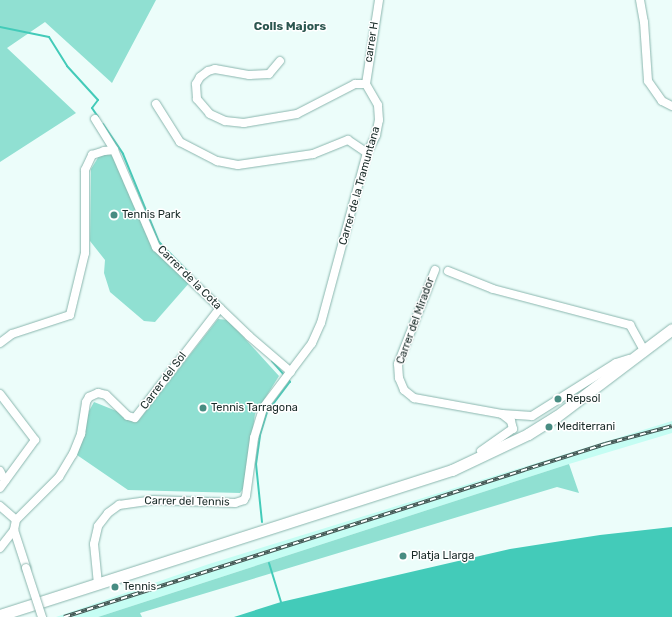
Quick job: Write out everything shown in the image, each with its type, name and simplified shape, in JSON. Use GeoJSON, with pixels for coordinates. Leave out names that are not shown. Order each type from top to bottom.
{"type":"FeatureCollection","features":[{"type":"Feature","properties":{"kind":"street","name":"carrer H"},"geometry":{"type":"LineString","coordinates":[[366,84],[379,0]]}},
{"type":"Feature","properties":{"kind":"street"},"geometry":{"type":"LineString","coordinates":[[640,0],[645,29],[648,81],[662,101],[672,106]]}},
{"type":"Feature","properties":{"kind":"street"},"geometry":{"type":"LineString","coordinates":[[280,61],[269,74],[250,75],[215,69],[208,71],[200,77],[196,84],[197,99],[210,114],[225,121],[259,122],[297,114],[346,87],[366,84]]}},
{"type":"Feature","properties":{"kind":"street","name":"Carrer de la Tramuntana"},"geometry":{"type":"LineString","coordinates":[[246,496],[257,426],[268,400],[312,343],[321,324],[367,152],[376,135],[379,113],[374,96],[366,84]]}},
{"type":"Feature","properties":{"kind":"street"},"geometry":{"type":"LineString","coordinates":[[156,104],[180,142],[207,158],[223,162],[238,165],[313,154],[348,140],[367,152]]}},
{"type":"Feature","properties":{"kind":"street","name":"Carrer de la Cota"},"geometry":{"type":"LineString","coordinates":[[96,119],[114,150],[156,247],[290,373]]}},
{"type":"Feature","properties":{"kind":"street"},"geometry":{"type":"LineString","coordinates":[[0,343],[12,334],[70,315],[85,253],[85,170],[92,155],[104,151],[114,150]]}},
{"type":"Feature","properties":{"kind":"street","name":"Carrer del Mirador"},"geometry":{"type":"LineString","coordinates":[[435,270],[398,364],[402,384],[414,398],[424,402],[502,414],[532,416],[616,363],[630,358]]}},
{"type":"Feature","properties":{"kind":"street","name":"Carrer del Mirador"},"geometry":{"type":"LineString","coordinates":[[448,271],[493,289],[630,325],[643,348]]}},
{"type":"Feature","properties":{"kind":"street","name":"Carrer del Sol"},"geometry":{"type":"LineString","coordinates":[[16,520],[59,477],[73,454],[81,434],[86,402],[89,397],[98,393],[106,395],[128,416],[135,418],[222,310]]}},
{"type":"Feature","properties":{"kind":"street"},"geometry":{"type":"LineString","coordinates":[[0,615],[400,489],[460,467],[528,434],[557,416],[643,348],[672,329]]}},
{"type":"Feature","properties":{"kind":"street"},"geometry":{"type":"LineString","coordinates":[[0,394],[35,440],[0,488]]}},
{"type":"Feature","properties":{"kind":"street"},"geometry":{"type":"LineString","coordinates":[[460,467],[511,433],[513,429],[511,421],[502,414]]}},
{"type":"Feature","properties":{"kind":"street"},"geometry":{"type":"LineString","coordinates":[[0,471],[5,481]]}},
{"type":"Feature","properties":{"kind":"street","name":"Carrer del Tennis"},"geometry":{"type":"LineString","coordinates":[[98,584],[94,544],[98,526],[108,513],[120,505],[152,500],[235,503],[246,496]]}},
{"type":"Feature","properties":{"kind":"street"},"geometry":{"type":"LineString","coordinates":[[0,506],[16,520],[14,530],[0,548]]}},
{"type":"Feature","properties":{"kind":"street"},"geometry":{"type":"LineString","coordinates":[[14,530],[42,617]]}},
{"type":"Feature","properties":{"kind":"shaded area"},"geometry":{"type":"Polygon","coordinates":[[[0,0],[156,0],[112,83],[45,22],[7,48],[76,113],[0,162],[0,0]]]}},
{"type":"Feature","properties":{"kind":"shaded area","name":"Tennis Park"},"geometry":{"type":"Polygon","coordinates":[[[104,154],[111,155],[115,160],[152,248],[190,282],[155,322],[144,321],[110,292],[104,273],[105,260],[90,241],[91,169],[99,156],[104,154]]]}},
{"type":"Feature","properties":{"kind":"shaded area","name":"Tennis Tarragona"},"geometry":{"type":"Polygon","coordinates":[[[218,319],[228,320],[279,376],[255,414],[245,486],[240,493],[128,490],[77,455],[89,411],[94,402],[139,420],[218,319]]]}},
{"type":"Feature","properties":{"kind":"shaded area"},"geometry":{"type":"Polygon","coordinates":[[[672,421],[672,433],[569,464],[98,617],[56,617],[209,564],[672,421]]]}},
{"type":"Feature","properties":{"kind":"shaded area"},"geometry":{"type":"Polygon","coordinates":[[[569,464],[579,493],[557,487],[140,613],[142,617],[98,617],[569,464]]]}},
{"type":"Feature","properties":{"kind":"shaded area"},"geometry":{"type":"Polygon","coordinates":[[[672,527],[672,617],[234,617],[281,602],[510,549],[600,535],[672,527]]]}},
{"type":"Feature","properties":{"kind":"waterway"},"geometry":{"type":"LineString","coordinates":[[0,27],[49,37],[67,66],[98,100],[92,108],[98,117]]}},
{"type":"Feature","properties":{"kind":"waterway"},"geometry":{"type":"LineString","coordinates":[[103,124],[123,154],[159,242],[187,271]]}},
{"type":"Feature","properties":{"kind":"waterway"},"geometry":{"type":"LineString","coordinates":[[272,361],[285,376]]}},
{"type":"Feature","properties":{"kind":"waterway"},"geometry":{"type":"LineString","coordinates":[[262,522],[256,464],[260,435],[267,412],[290,382],[288,379]]}},
{"type":"Feature","properties":{"kind":"waterway"},"geometry":{"type":"LineString","coordinates":[[269,563],[281,602]]}},
{"type":"Feature","properties":{"kind":"railway"},"geometry":{"type":"LineString","coordinates":[[64,617],[605,444],[672,426]]}},
{"type":"Feature","properties":{"kind":"place","name":"Tennis Park"},"geometry":{"type":"Point","coordinates":[114,215]}},
{"type":"Feature","properties":{"kind":"place","name":"Repsol"},"geometry":{"type":"Point","coordinates":[558,399]}},
{"type":"Feature","properties":{"kind":"place","name":"Tennis Tarragona"},"geometry":{"type":"Point","coordinates":[203,408]}},
{"type":"Feature","properties":{"kind":"place","name":"Mediterrani"},"geometry":{"type":"Point","coordinates":[549,427]}},
{"type":"Feature","properties":{"kind":"place","name":"Platja Llarga"},"geometry":{"type":"Point","coordinates":[403,556]}},
{"type":"Feature","properties":{"kind":"place","name":"Tennis"},"geometry":{"type":"Point","coordinates":[115,587]}},
{"type":"Feature","properties":{"kind":"district","name":"Colls Majors"},"geometry":{"type":"Point","coordinates":[290,27]}}]}
